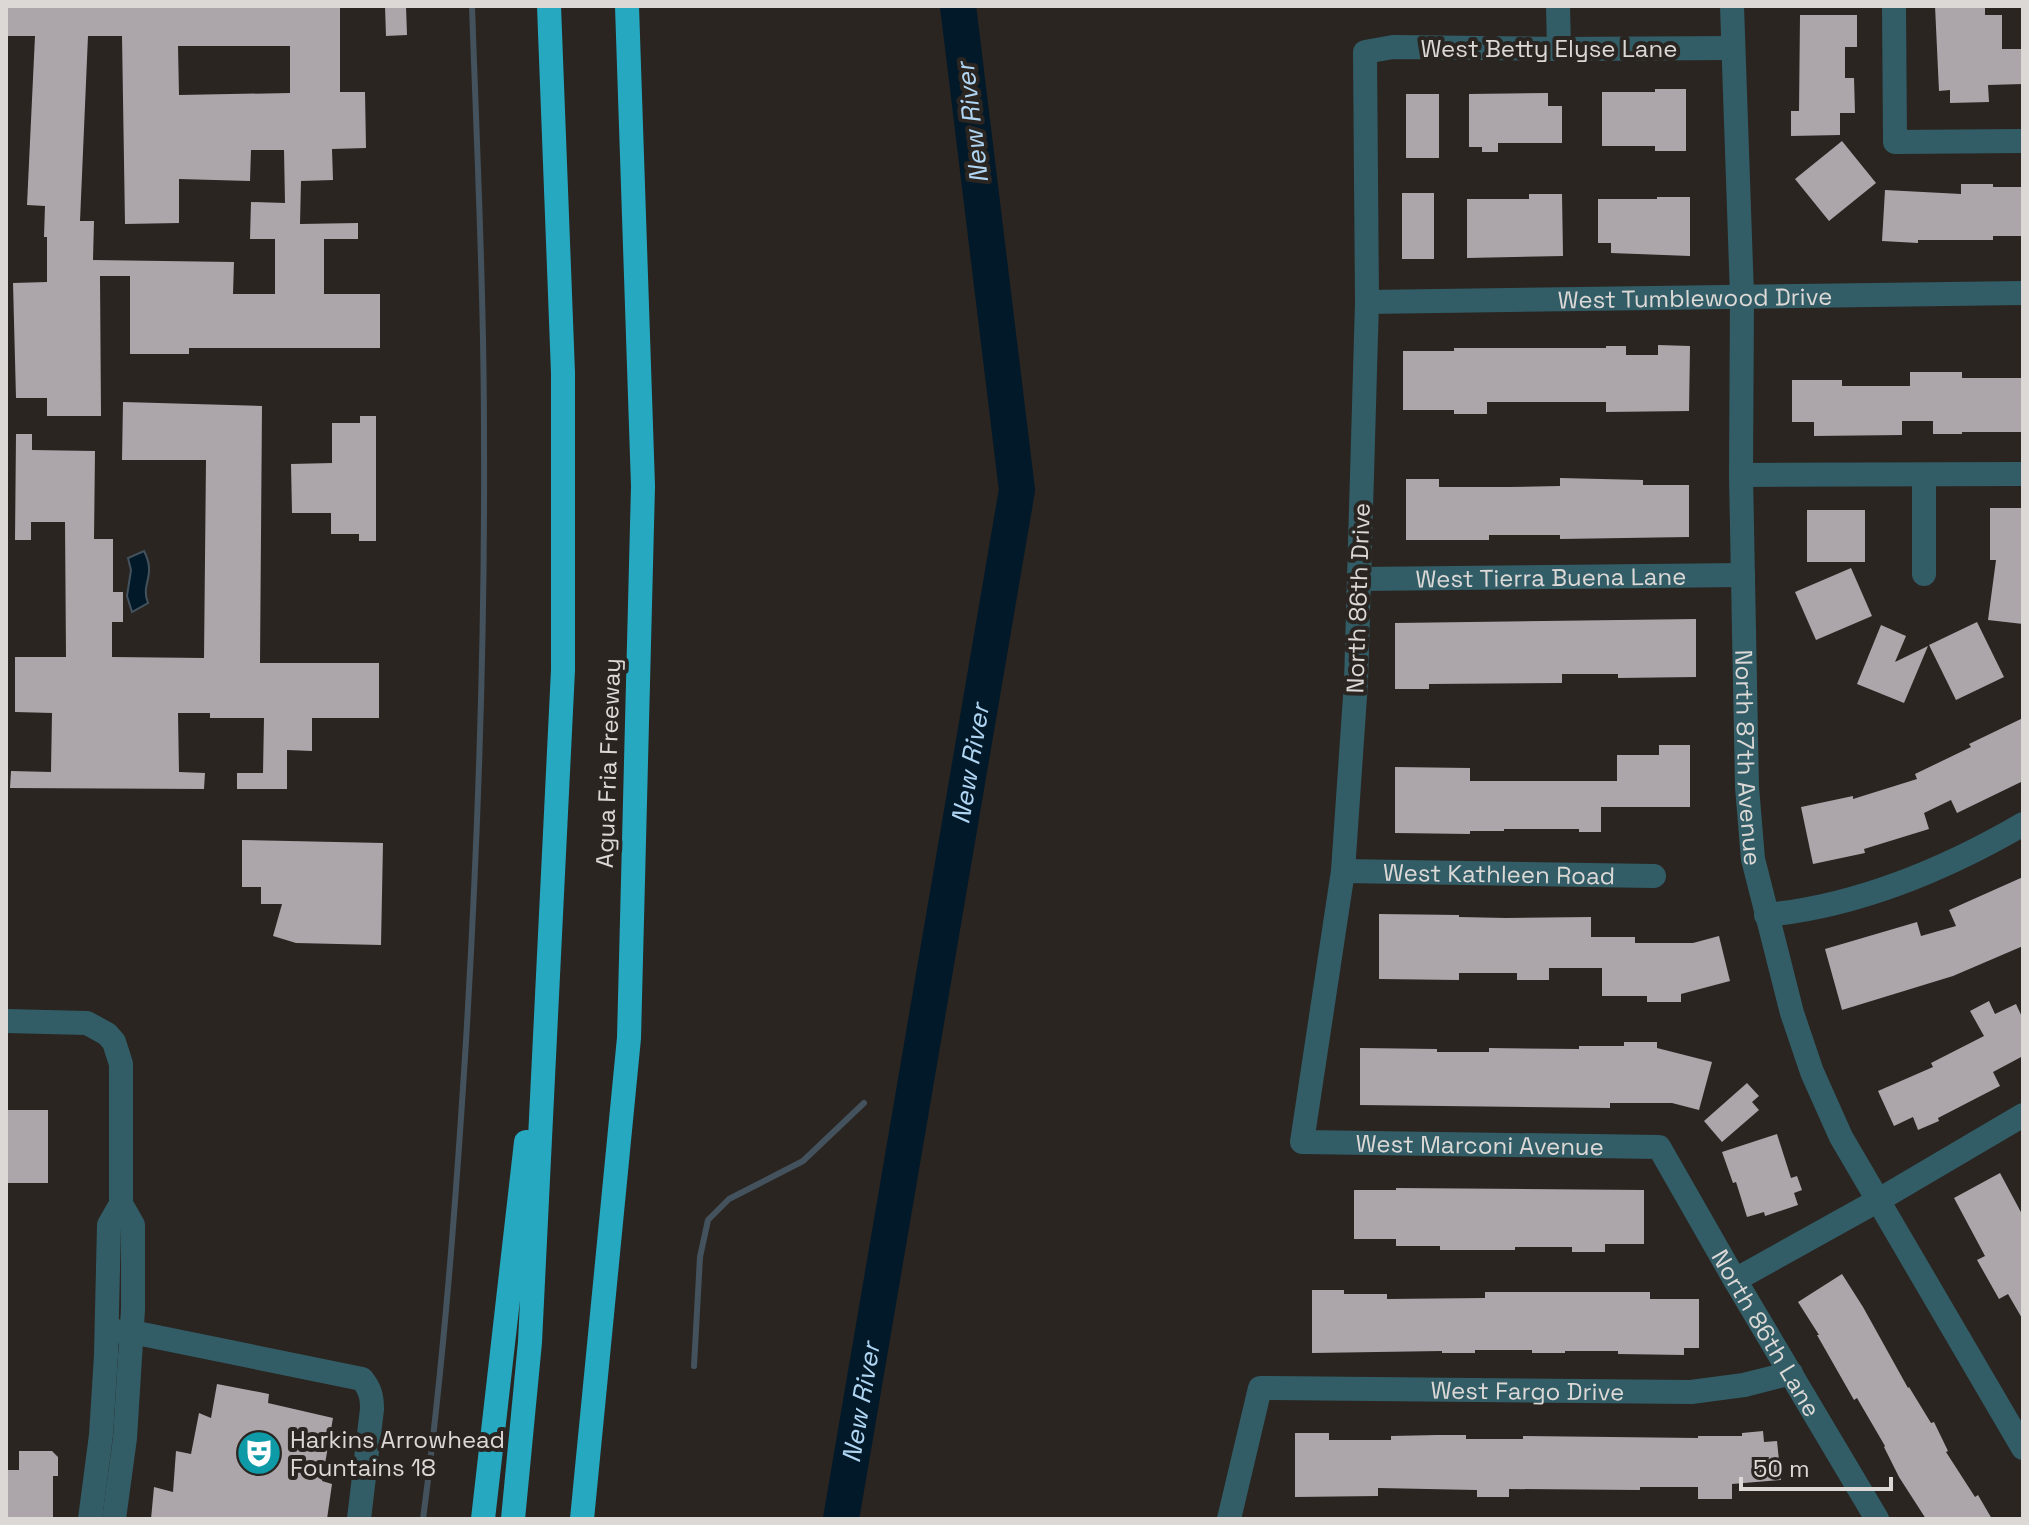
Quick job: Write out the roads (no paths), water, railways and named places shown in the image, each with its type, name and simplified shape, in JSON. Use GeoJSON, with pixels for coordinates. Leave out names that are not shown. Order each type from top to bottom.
{"type":"FeatureCollection","features":[{"type":"Feature","properties":{"kind":"highway","name":"Agua Fria Freeway"},"geometry":{"type":"LineString","coordinates":[[513,1519],[530,1342],[563,670],[563,373],[549,6]]}},
{"type":"Feature","properties":{"kind":"highway","name":"Agua Fria Freeway"},"geometry":{"type":"LineString","coordinates":[[582,1519],[629,1038],[643,486],[627,6]]}},
{"type":"Feature","properties":{"kind":"highway"},"geometry":{"type":"LineString","coordinates":[[483,1519],[553,889]]}},
{"type":"Feature","properties":{"kind":"street"},"geometry":{"type":"LineString","coordinates":[[1558,6],[1559,49]]}},
{"type":"Feature","properties":{"kind":"street","name":"North 87th Avenue"},"geometry":{"type":"LineString","coordinates":[[1732,6],[1742,296],[1741,475],[1747,787],[1753,859],[1792,1013],[1812,1072],[1841,1137],[2023,1448]]}},
{"type":"Feature","properties":{"kind":"street"},"geometry":{"type":"LineString","coordinates":[[1894,6],[1895,142],[2023,141]]}},
{"type":"Feature","properties":{"kind":"street","name":"West Betty Elyse Lane"},"geometry":{"type":"LineString","coordinates":[[1365,52],[1393,47],[1733,48]]}},
{"type":"Feature","properties":{"kind":"street","name":"North 86th Drive"},"geometry":{"type":"LineString","coordinates":[[1302,1142],[1343,871],[1356,682],[1367,302],[1365,52]]}},
{"type":"Feature","properties":{"kind":"street","name":"West Tumblewood Drive"},"geometry":{"type":"LineString","coordinates":[[1367,302],[2023,293]]}},
{"type":"Feature","properties":{"kind":"street"},"geometry":{"type":"LineString","coordinates":[[1741,475],[2023,474]]}},
{"type":"Feature","properties":{"kind":"street"},"geometry":{"type":"LineString","coordinates":[[1924,475],[1924,574]]}},
{"type":"Feature","properties":{"kind":"street","name":"West Tierra Buena Lane"},"geometry":{"type":"LineString","coordinates":[[1359,579],[1743,575]]}},
{"type":"Feature","properties":{"kind":"street"},"geometry":{"type":"LineString","coordinates":[[1766,915],[1801,912],[1877,892],[1953,861],[2023,824]]}},
{"type":"Feature","properties":{"kind":"street","name":"West Kathleen Road"},"geometry":{"type":"LineString","coordinates":[[1343,871],[1654,876]]}},
{"type":"Feature","properties":{"kind":"street"},"geometry":{"type":"LineString","coordinates":[[6,1021],[87,1023],[107,1034],[118,1052],[123,1078],[121,1204],[109,1225],[101,1435],[90,1519]]}},
{"type":"Feature","properties":{"kind":"street"},"geometry":{"type":"LineString","coordinates":[[1735,1280],[2019,1126]]}},
{"type":"Feature","properties":{"kind":"street","name":"West Marconi Avenue"},"geometry":{"type":"LineString","coordinates":[[1302,1142],[1659,1147]]}},
{"type":"Feature","properties":{"kind":"street","name":"North 86th Lane"},"geometry":{"type":"LineString","coordinates":[[1659,1147],[1877,1519]]}},
{"type":"Feature","properties":{"kind":"street"},"geometry":{"type":"LineString","coordinates":[[114,1519],[125,1438],[132,1332],[133,1225],[121,1204]]}},
{"type":"Feature","properties":{"kind":"street"},"geometry":{"type":"LineString","coordinates":[[107,1331],[132,1332],[362,1379],[369,1387],[372,1409],[359,1519]]}},
{"type":"Feature","properties":{"kind":"street","name":"West Fargo Drive"},"geometry":{"type":"LineString","coordinates":[[1229,1519],[1260,1388],[1691,1392],[1744,1385],[1791,1373]]}},
{"type":"Feature","properties":{"kind":"water"},"geometry":{"type":"Polygon","coordinates":[[[144,551],[149,567],[148,603],[132,612],[127,596],[131,570],[128,558],[144,551]]]}},
{"type":"Feature","properties":{"kind":"waterway"},"geometry":{"type":"LineString","coordinates":[[423,1519],[443,1340],[458,1161],[480,741],[484,386],[472,6]]}},
{"type":"Feature","properties":{"kind":"waterway","name":"New River"},"geometry":{"type":"LineString","coordinates":[[841,1519],[1017,490],[958,6]]}},
{"type":"Feature","properties":{"kind":"waterway"},"geometry":{"type":"LineString","coordinates":[[694,1366],[700,1257],[708,1220],[729,1199],[803,1161],[864,1103]]}},
{"type":"Feature","properties":{"kind":"place","name":"Harkins Arrowhead Fountains 18"},"geometry":{"type":"Point","coordinates":[259,1453]}}]}
